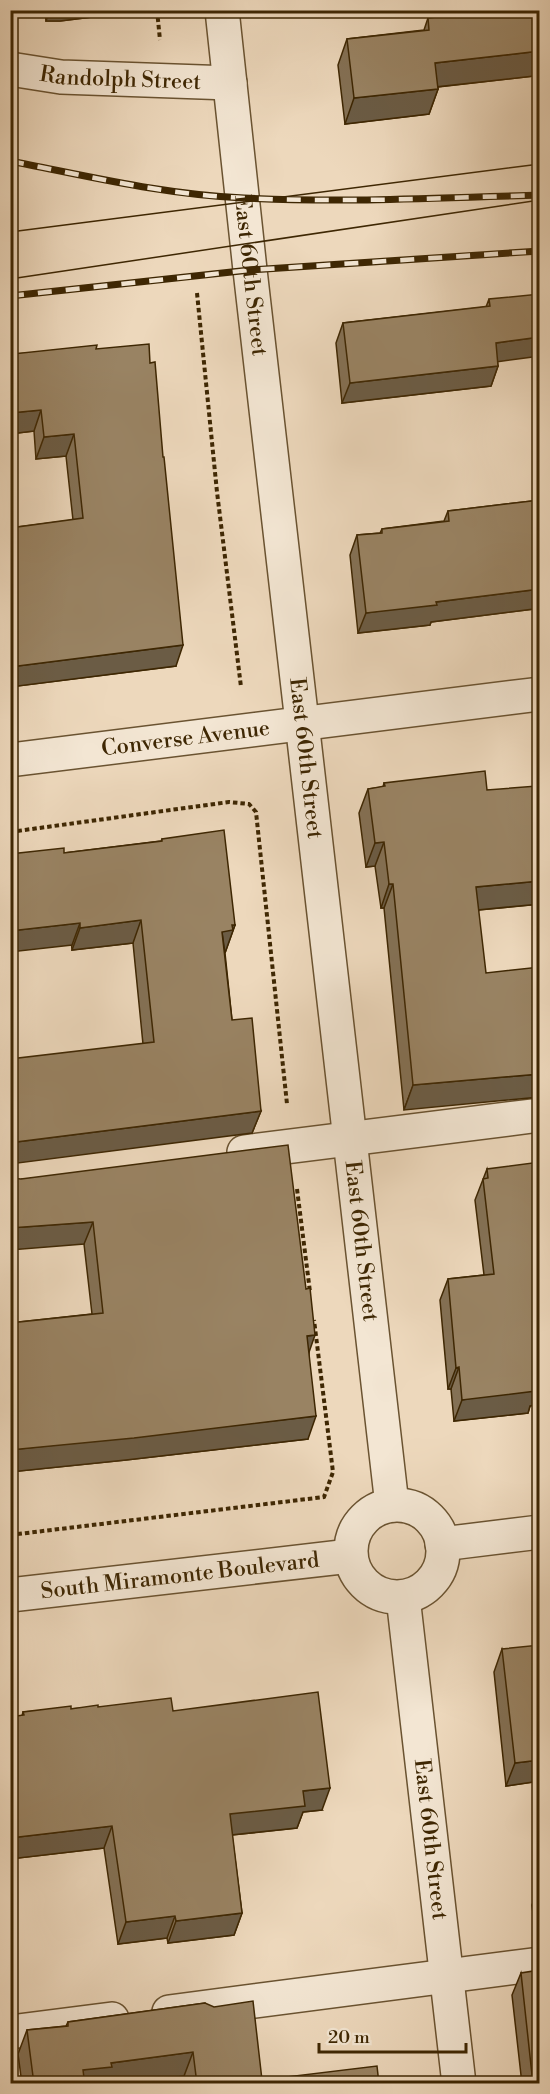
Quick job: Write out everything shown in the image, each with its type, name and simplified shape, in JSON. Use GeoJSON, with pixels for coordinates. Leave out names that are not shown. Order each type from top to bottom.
{"type":"FeatureCollection","features":[{"type":"Feature","properties":{"kind":"street","name":"East 60th Street"},"geometry":{"type":"LineString","coordinates":[[222,10],[393,1505]]}},
{"type":"Feature","properties":{"kind":"street","name":"Randolph Street"},"geometry":{"type":"LineString","coordinates":[[10,69],[61,77],[230,83]]}},
{"type":"Feature","properties":{"kind":"street","name":"Converse Avenue"},"geometry":{"type":"LineString","coordinates":[[10,760],[540,694]]}},
{"type":"Feature","properties":{"kind":"street"},"geometry":{"type":"LineString","coordinates":[[210,1156],[540,1115]]}},
{"type":"Feature","properties":{"kind":"street"},"geometry":{"type":"LineString","coordinates":[[393,1505],[406,1505],[419,1510],[438,1530],[442,1544],[442,1559],[438,1572],[416,1593],[403,1597],[374,1592],[363,1582],[350,1556],[351,1540],[357,1527],[366,1516],[378,1508],[393,1505]]}},
{"type":"Feature","properties":{"kind":"street"},"geometry":{"type":"LineString","coordinates":[[442,1544],[540,1532]]}},
{"type":"Feature","properties":{"kind":"street","name":"South Miramonte Boulevard"},"geometry":{"type":"LineString","coordinates":[[10,1595],[350,1556]]}},
{"type":"Feature","properties":{"kind":"street","name":"East 60th Street"},"geometry":{"type":"LineString","coordinates":[[403,1597],[459,2084]]}},
{"type":"Feature","properties":{"kind":"street"},"geometry":{"type":"LineString","coordinates":[[10,2032],[540,1964]]}},
{"type":"Feature","properties":{"kind":"path"},"geometry":{"type":"LineString","coordinates":[[197,293],[217,492],[241,687]]}},
{"type":"Feature","properties":{"kind":"building"},"geometry":{"type":"Polygon","coordinates":[[[500,10],[540,10],[540,51],[435,63],[438,89],[354,98],[347,39],[429,30],[428,18],[500,10]]]}},
{"type":"Feature","properties":{"kind":"building"},"geometry":{"type":"Polygon","coordinates":[[[540,294],[540,337],[496,343],[498,366],[350,383],[343,323],[490,306],[489,299],[540,294]]]}},
{"type":"Feature","properties":{"kind":"building"},"geometry":{"type":"Polygon","coordinates":[[[12,339],[13,354],[97,345],[96,349],[149,344],[150,363],[155,362],[183,645],[10,667],[10,528],[83,518],[74,434],[44,437],[41,410],[10,413],[10,340],[12,339]]]}},
{"type":"Feature","properties":{"kind":"building"},"geometry":{"type":"Polygon","coordinates":[[[540,500],[540,589],[366,613],[357,535],[382,533],[382,529],[449,521],[448,511],[540,500]]]}},
{"type":"Feature","properties":{"kind":"building"},"geometry":{"type":"Polygon","coordinates":[[[485,771],[487,790],[537,786],[540,792],[540,881],[476,887],[486,973],[540,967],[540,1074],[413,1085],[393,884],[389,884],[384,842],[375,843],[368,789],[385,786],[384,783],[485,771]]]}},
{"type":"Feature","properties":{"kind":"building"},"geometry":{"type":"Polygon","coordinates":[[[224,830],[235,925],[232,925],[233,930],[222,932],[232,1020],[252,1018],[261,1111],[10,1144],[10,1059],[154,1042],[141,920],[80,928],[80,923],[10,931],[10,854],[64,848],[64,853],[162,841],[162,839],[224,830]]]}},
{"type":"Feature","properties":{"kind":"building"},"geometry":{"type":"Polygon","coordinates":[[[288,1145],[306,1289],[310,1288],[315,1335],[307,1336],[316,1416],[10,1450],[10,1323],[103,1313],[93,1222],[10,1228],[10,1178],[21,1179],[288,1145]]]}},
{"type":"Feature","properties":{"kind":"building"},"geometry":{"type":"Polygon","coordinates":[[[540,1162],[540,1384],[535,1385],[536,1391],[462,1400],[459,1367],[456,1368],[448,1279],[494,1274],[483,1179],[488,1178],[487,1169],[540,1162]]]}},
{"type":"Feature","properties":{"kind":"building"},"geometry":{"type":"Polygon","coordinates":[[[540,1645],[540,1760],[515,1763],[502,1649],[540,1645]]]}},
{"type":"Feature","properties":{"kind":"building"},"geometry":{"type":"Polygon","coordinates":[[[318,1692],[330,1788],[303,1791],[305,1806],[230,1814],[242,1913],[176,1921],[175,1916],[126,1922],[112,1826],[10,1838],[10,1717],[24,1715],[23,1712],[71,1706],[71,1709],[98,1705],[98,1707],[171,1698],[173,1711],[318,1692]]]}},
{"type":"Feature","properties":{"kind":"building"},"geometry":{"type":"Polygon","coordinates":[[[540,1970],[540,2084],[533,2084],[521,1973],[540,1970]]]}},
{"type":"Feature","properties":{"kind":"building"},"geometry":{"type":"Polygon","coordinates":[[[253,2001],[262,2080],[377,2066],[379,2084],[197,2084],[193,2052],[111,2063],[112,2067],[83,2070],[84,2078],[34,2084],[27,2030],[68,2026],[68,2022],[205,2003],[214,2007],[253,2001]]]}},
{"type":"Feature","properties":{"kind":"tram line"},"geometry":{"type":"LineString","coordinates":[[10,232],[540,164]]}},
{"type":"Feature","properties":{"kind":"tram line"},"geometry":{"type":"LineString","coordinates":[[10,279],[540,200]]}},
{"type":"Feature","properties":{"kind":"railway"},"geometry":{"type":"LineString","coordinates":[[10,161],[127,184],[214,196],[355,200],[540,195]]}},
{"type":"Feature","properties":{"kind":"railway"},"geometry":{"type":"LineString","coordinates":[[10,296],[250,270],[540,251]]}}]}
